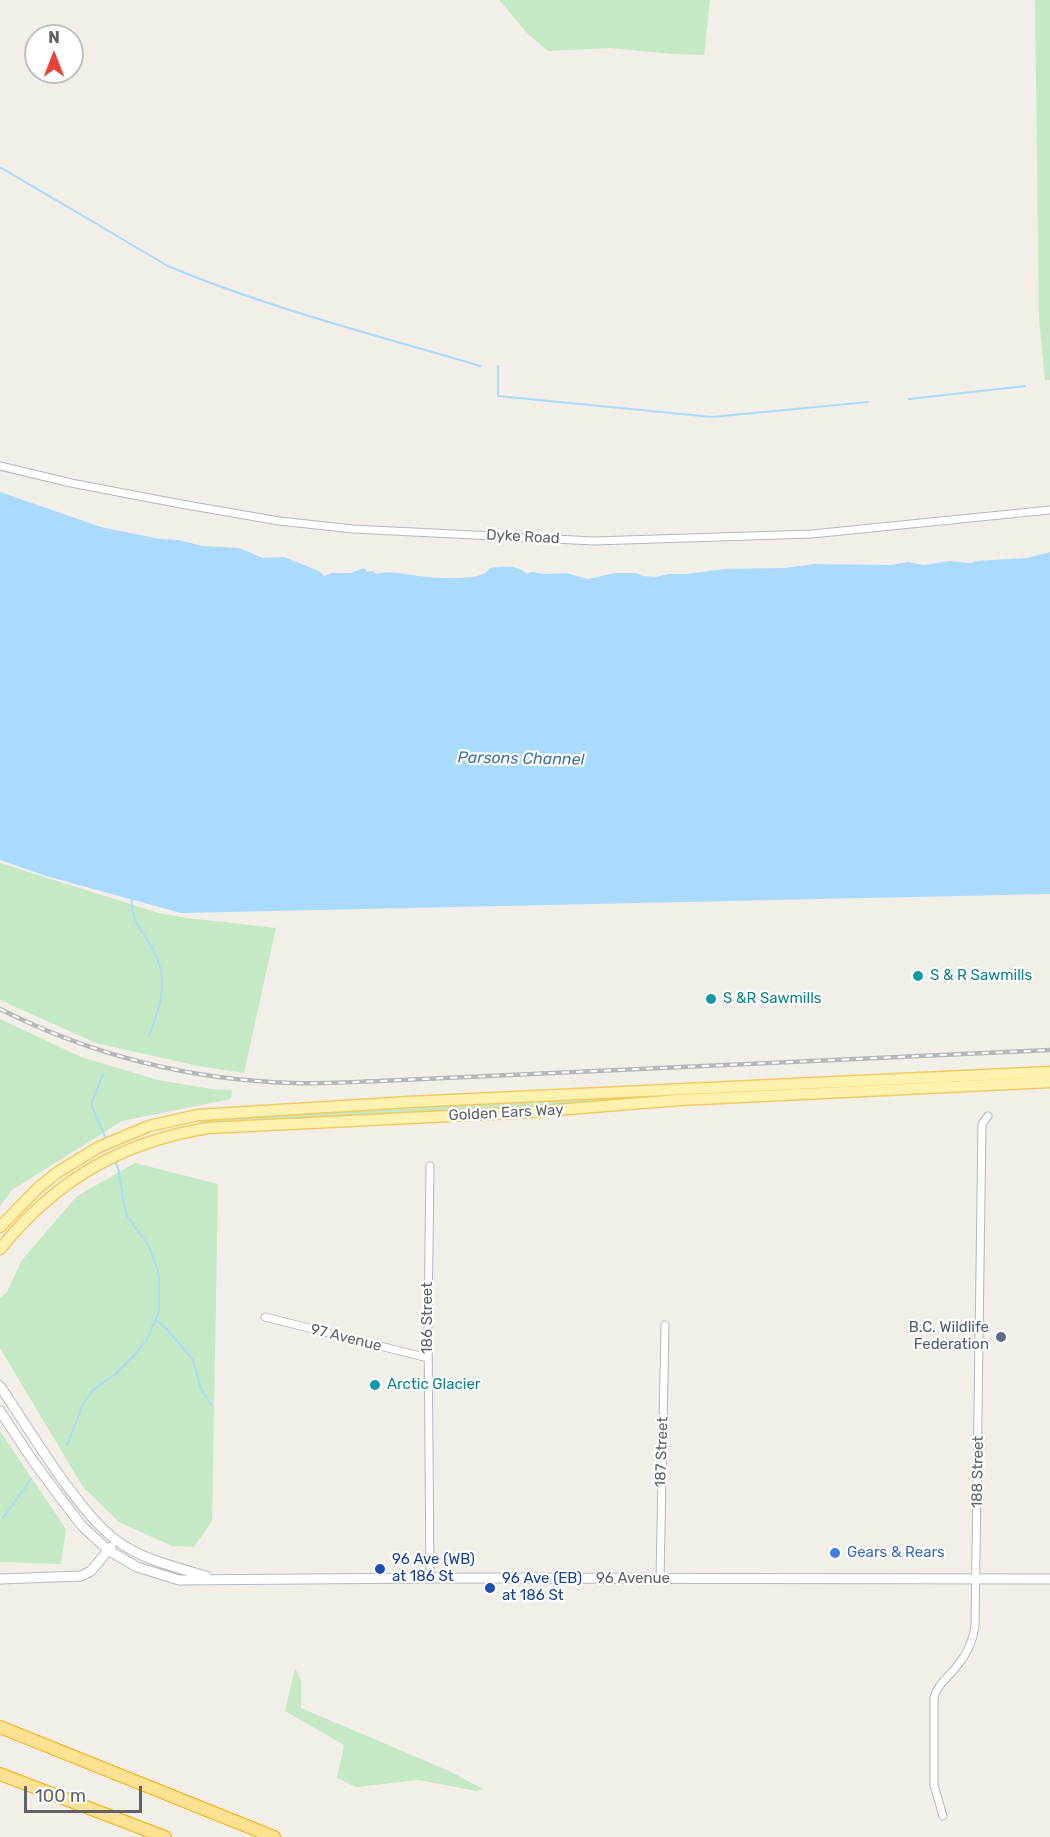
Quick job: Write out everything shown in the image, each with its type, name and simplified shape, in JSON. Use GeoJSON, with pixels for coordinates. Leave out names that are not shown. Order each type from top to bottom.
{"type":"FeatureCollection","features":[{"type":"Feature","properties":{"kind":"highway"},"geometry":{"type":"LineString","coordinates":[[0,1727],[274,1837]]}},
{"type":"Feature","properties":{"kind":"highway"},"geometry":{"type":"LineString","coordinates":[[0,1774],[165,1837]]}},
{"type":"Feature","properties":{"kind":"main road","name":"Golden Ears Way"},"geometry":{"type":"LineString","coordinates":[[0,1227],[21,1203],[58,1173],[99,1147],[149,1126],[198,1115],[1050,1072]]}},
{"type":"Feature","properties":{"kind":"main road","name":"Golden Ears Way"},"geometry":{"type":"LineString","coordinates":[[0,1249],[31,1214],[66,1184],[110,1157],[170,1136],[226,1127],[531,1112],[679,1100],[1050,1082]]}},
{"type":"Feature","properties":{"kind":"main road","name":"96 Avenue"},"geometry":{"type":"LineString","coordinates":[[0,1386],[42,1451],[83,1507],[116,1540],[158,1562],[217,1580]]}},
{"type":"Feature","properties":{"kind":"main road","name":"96 Avenue"},"geometry":{"type":"LineString","coordinates":[[0,1411],[31,1458],[82,1526],[108,1550],[137,1567],[179,1580],[1050,1579]]}},
{"type":"Feature","properties":{"kind":"main road"},"geometry":{"type":"LineString","coordinates":[[0,1579],[81,1576],[91,1571],[116,1540]]}},
{"type":"Feature","properties":{"kind":"street","name":"Dyke Road"},"geometry":{"type":"LineString","coordinates":[[0,466],[71,483],[279,521],[353,529],[583,540],[812,534],[1050,510]]}},
{"type":"Feature","properties":{"kind":"street","name":"188 Street"},"geometry":{"type":"LineString","coordinates":[[943,1816],[934,1785],[934,1698],[937,1688],[957,1667],[972,1643],[975,1626],[982,1124],[988,1116]]}},
{"type":"Feature","properties":{"kind":"street","name":"186 Street"},"geometry":{"type":"LineString","coordinates":[[430,1166],[428,1358],[430,1578]]}},
{"type":"Feature","properties":{"kind":"street","name":"97 Avenue"},"geometry":{"type":"LineString","coordinates":[[265,1317],[428,1358]]}},
{"type":"Feature","properties":{"kind":"street","name":"187 Street"},"geometry":{"type":"LineString","coordinates":[[660,1579],[665,1325]]}},
{"type":"Feature","properties":{"kind":"green space"},"geometry":{"type":"Polygon","coordinates":[[[499,0],[710,0],[704,55],[610,48],[548,51],[529,35],[499,0]]]}},
{"type":"Feature","properties":{"kind":"green space"},"geometry":{"type":"Polygon","coordinates":[[[1035,0],[1050,0],[1050,380],[1045,380],[1039,319],[1035,0]]]}},
{"type":"Feature","properties":{"kind":"green space"},"geometry":{"type":"Polygon","coordinates":[[[0,863],[159,913],[276,928],[244,1073],[198,1066],[96,1043],[0,1000],[0,863]]]}},
{"type":"Feature","properties":{"kind":"green space"},"geometry":{"type":"Polygon","coordinates":[[[0,1019],[81,1057],[158,1080],[211,1089],[232,1090],[231,1099],[122,1121],[12,1190],[0,1206],[0,1019]]]}},
{"type":"Feature","properties":{"kind":"green space"},"geometry":{"type":"Polygon","coordinates":[[[635,1097],[635,1099],[544,1106],[200,1124],[208,1119],[635,1097]]]}},
{"type":"Feature","properties":{"kind":"green space"},"geometry":{"type":"Polygon","coordinates":[[[135,1163],[218,1184],[212,1521],[194,1547],[172,1546],[119,1522],[83,1487],[0,1348],[0,1298],[7,1292],[22,1260],[77,1196],[135,1163]]]}},
{"type":"Feature","properties":{"kind":"green space"},"geometry":{"type":"Polygon","coordinates":[[[0,1431],[66,1529],[61,1564],[0,1562],[0,1431]]]}},
{"type":"Feature","properties":{"kind":"green space"},"geometry":{"type":"Polygon","coordinates":[[[295,1668],[301,1680],[301,1708],[447,1770],[483,1789],[476,1791],[419,1780],[356,1787],[337,1778],[344,1745],[285,1711],[295,1668]]]}},
{"type":"Feature","properties":{"kind":"water","name":"Parsons Channel"},"geometry":{"type":"Polygon","coordinates":[[[0,492],[101,527],[203,546],[239,548],[263,558],[284,557],[319,571],[324,576],[331,573],[351,573],[364,568],[367,572],[373,571],[376,574],[391,572],[461,578],[478,576],[490,568],[505,567],[519,569],[527,574],[531,572],[566,573],[588,579],[615,573],[637,573],[642,576],[656,577],[725,569],[784,568],[816,564],[891,565],[908,562],[924,565],[950,561],[970,563],[1027,558],[1050,552],[1050,894],[181,913],[46,876],[0,860],[0,492]]]}},
{"type":"Feature","properties":{"kind":"waterway"},"geometry":{"type":"LineString","coordinates":[[0,167],[168,266],[283,308],[480,366]]}},
{"type":"Feature","properties":{"kind":"waterway"},"geometry":{"type":"LineString","coordinates":[[498,366],[498,396],[712,417],[868,402]]}},
{"type":"Feature","properties":{"kind":"waterway"},"geometry":{"type":"LineString","coordinates":[[909,399],[1025,386]]}},
{"type":"Feature","properties":{"kind":"waterway"},"geometry":{"type":"LineString","coordinates":[[132,899],[134,917],[156,954],[161,972],[162,991],[149,1036]]}},
{"type":"Feature","properties":{"kind":"waterway"},"geometry":{"type":"LineString","coordinates":[[103,1075],[91,1104],[106,1139]]}},
{"type":"Feature","properties":{"kind":"waterway"},"geometry":{"type":"LineString","coordinates":[[67,1445],[83,1404],[93,1390],[115,1374],[146,1341],[159,1312],[159,1275],[149,1246],[127,1216],[115,1161]]}},
{"type":"Feature","properties":{"kind":"waterway"},"geometry":{"type":"LineString","coordinates":[[155,1319],[166,1328],[193,1360],[201,1389],[211,1405]]}},
{"type":"Feature","properties":{"kind":"waterway"},"geometry":{"type":"LineString","coordinates":[[3,1518],[31,1479]]}},
{"type":"Feature","properties":{"kind":"railway"},"geometry":{"type":"LineString","coordinates":[[0,1009],[70,1040],[142,1062],[217,1077],[293,1083],[1050,1050]]}},
{"type":"Feature","properties":{"kind":"place","name":"S & R Sawmills"},"geometry":{"type":"Point","coordinates":[918,976]}},
{"type":"Feature","properties":{"kind":"place","name":"S &R Sawmills"},"geometry":{"type":"Point","coordinates":[711,999]}},
{"type":"Feature","properties":{"kind":"place","name":"B.C. Wildlife Federation"},"geometry":{"type":"Point","coordinates":[1001,1337]}},
{"type":"Feature","properties":{"kind":"place","name":"Arctic Glacier"},"geometry":{"type":"Point","coordinates":[375,1385]}},
{"type":"Feature","properties":{"kind":"place","name":"Gears & Rears"},"geometry":{"type":"Point","coordinates":[835,1553]}},
{"type":"Feature","properties":{"kind":"place","name":"96 Ave (WB) at 186 St"},"geometry":{"type":"Point","coordinates":[380,1569]}},
{"type":"Feature","properties":{"kind":"place","name":"96 Ave (EB) at 186 St"},"geometry":{"type":"Point","coordinates":[490,1588]}}]}
